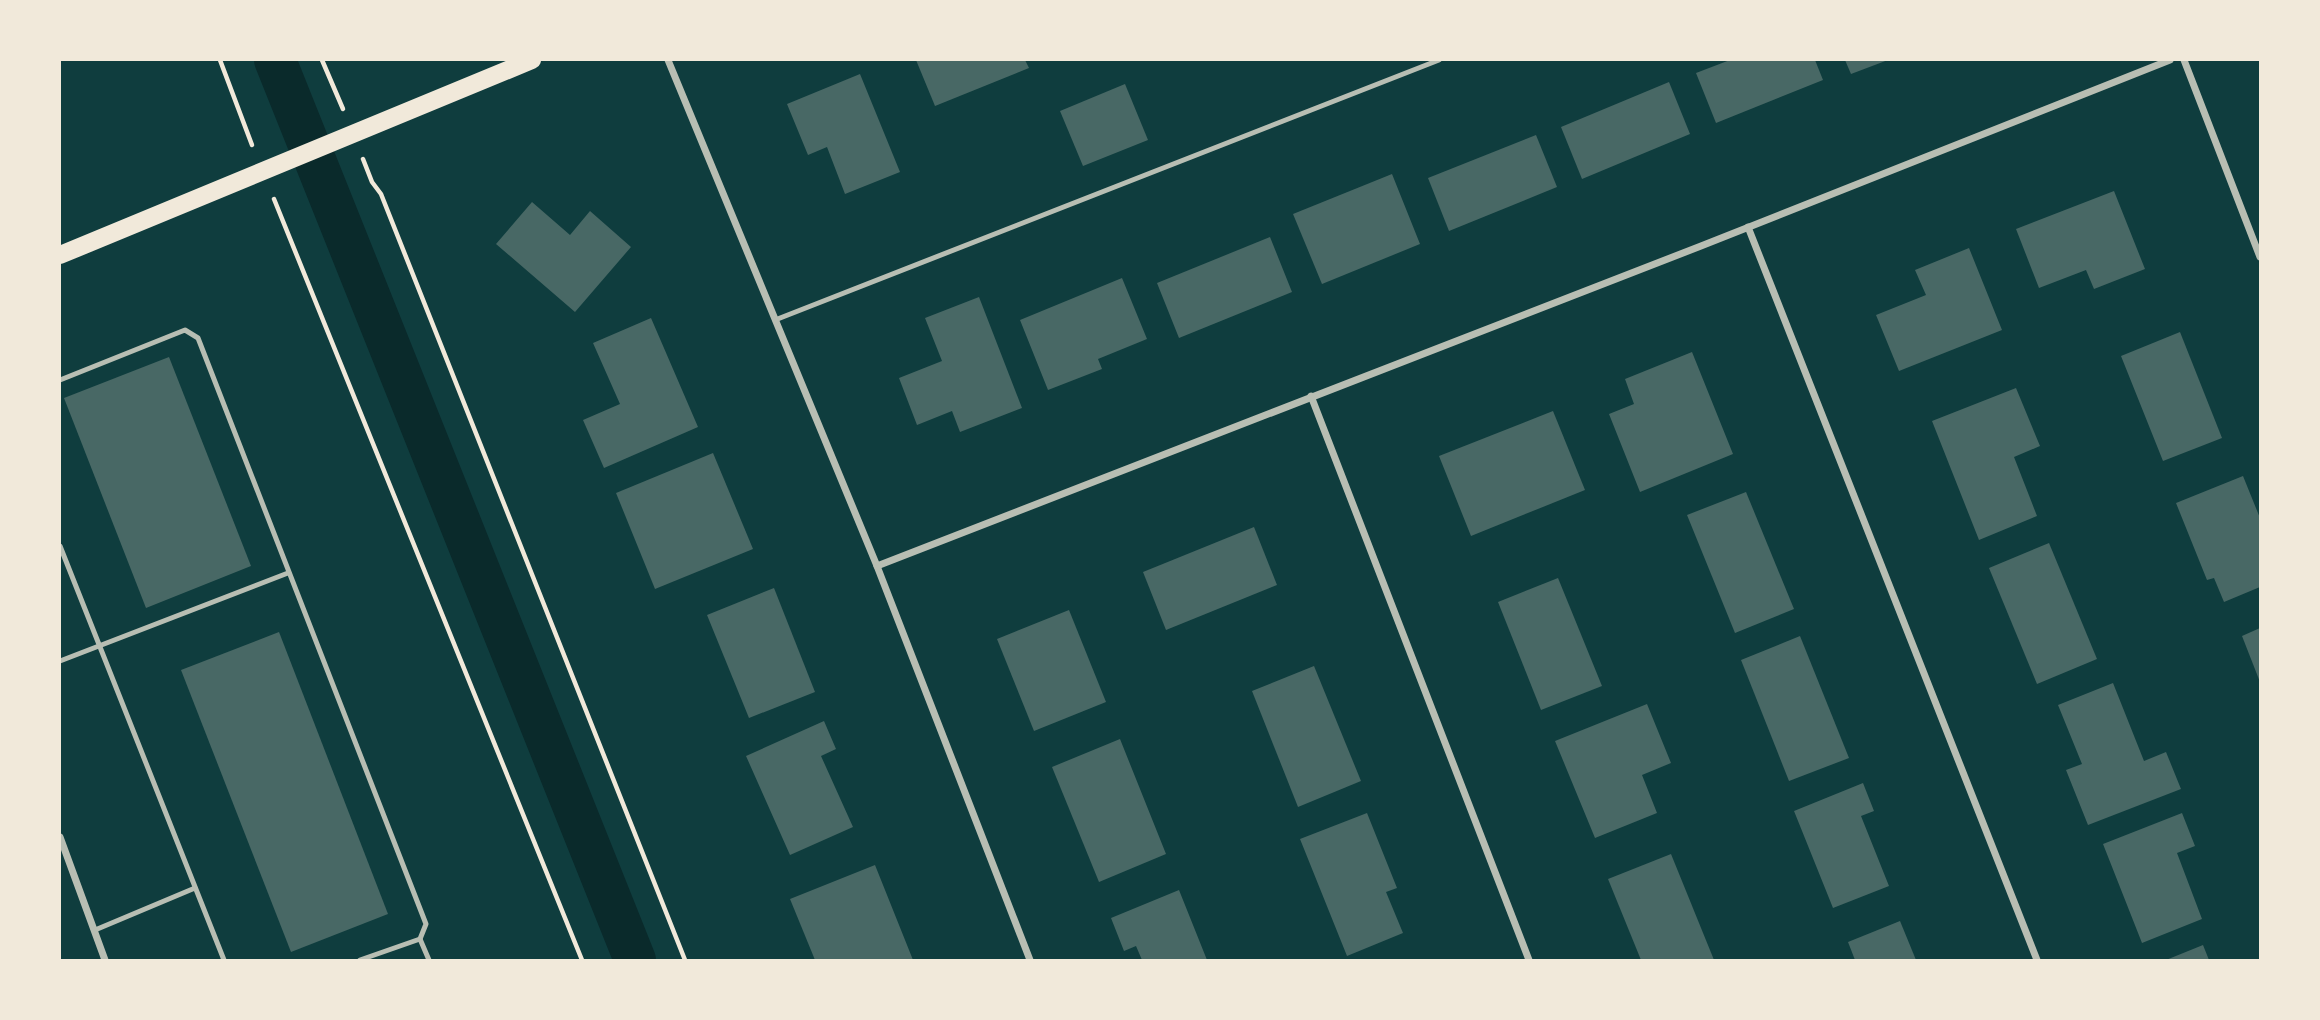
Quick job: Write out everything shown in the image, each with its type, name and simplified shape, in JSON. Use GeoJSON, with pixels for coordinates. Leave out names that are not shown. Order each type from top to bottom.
{"type":"FeatureCollection","features":[{"type":"Feature","properties":{"kind":"main road"},"geometry":{"type":"LineString","coordinates":[[60,256],[261,170],[532,60]]}},
{"type":"Feature","properties":{"kind":"street"},"geometry":{"type":"LineString","coordinates":[[668,60],[877,566],[1030,961]]}},
{"type":"Feature","properties":{"kind":"street"},"geometry":{"type":"LineString","coordinates":[[877,566],[2170,60]]}},
{"type":"Feature","properties":{"kind":"street"},"geometry":{"type":"LineString","coordinates":[[2183,60],[2260,257]]}},
{"type":"Feature","properties":{"kind":"street"},"geometry":{"type":"LineString","coordinates":[[1748,227],[2037,961]]}},
{"type":"Feature","properties":{"kind":"street"},"geometry":{"type":"LineString","coordinates":[[1311,397],[1529,961]]}},
{"type":"Feature","properties":{"kind":"street"},"geometry":{"type":"LineString","coordinates":[[60,837],[105,961]]}},
{"type":"Feature","properties":{"kind":"lane"},"geometry":{"type":"LineString","coordinates":[[775,320],[1439,60]]}},
{"type":"Feature","properties":{"kind":"lane"},"geometry":{"type":"LineString","coordinates":[[60,380],[185,330],[198,338],[426,925],[420,939],[429,961]]}},
{"type":"Feature","properties":{"kind":"lane"},"geometry":{"type":"LineString","coordinates":[[60,546],[224,961]]}},
{"type":"Feature","properties":{"kind":"lane"},"geometry":{"type":"LineString","coordinates":[[60,661],[288,573]]}},
{"type":"Feature","properties":{"kind":"lane"},"geometry":{"type":"LineString","coordinates":[[95,930],[195,888]]}},
{"type":"Feature","properties":{"kind":"lane"},"geometry":{"type":"LineString","coordinates":[[360,961],[420,939]]}},
{"type":"Feature","properties":{"kind":"path"},"geometry":{"type":"LineString","coordinates":[[220,60],[261,170],[582,961]]}},
{"type":"Feature","properties":{"kind":"path"},"geometry":{"type":"LineString","coordinates":[[322,60],[327,72]]}},
{"type":"Feature","properties":{"kind":"path"},"geometry":{"type":"LineString","coordinates":[[372,182],[386,207],[685,961]]}},
{"type":"Feature","properties":{"kind":"building"},"geometry":{"type":"Polygon","coordinates":[[[916,60],[1025,60],[1029,68],[935,106],[916,60]]]}},
{"type":"Feature","properties":{"kind":"building"},"geometry":{"type":"Polygon","coordinates":[[[1730,60],[1815,60],[1823,80],[1716,123],[1696,73],[1730,60]]]}},
{"type":"Feature","properties":{"kind":"building"},"geometry":{"type":"Polygon","coordinates":[[[1845,60],[1888,60],[1851,74],[1845,60]]]}},
{"type":"Feature","properties":{"kind":"building"},"geometry":{"type":"Polygon","coordinates":[[[860,74],[900,172],[845,194],[827,147],[808,155],[787,104],[860,74]]]}},
{"type":"Feature","properties":{"kind":"building"},"geometry":{"type":"Polygon","coordinates":[[[1669,82],[1690,134],[1582,179],[1561,127],[1669,82]]]}},
{"type":"Feature","properties":{"kind":"building"},"geometry":{"type":"Polygon","coordinates":[[[1125,84],[1148,140],[1083,166],[1060,111],[1125,84]]]}},
{"type":"Feature","properties":{"kind":"building"},"geometry":{"type":"Polygon","coordinates":[[[1536,135],[1557,187],[1449,231],[1428,178],[1536,135]]]}},
{"type":"Feature","properties":{"kind":"building"},"geometry":{"type":"Polygon","coordinates":[[[1392,174],[1420,244],[1322,284],[1293,214],[1392,174]]]}},
{"type":"Feature","properties":{"kind":"building"},"geometry":{"type":"Polygon","coordinates":[[[2114,191],[2145,269],[2094,289],[2086,270],[2039,288],[2016,229],[2114,191]]]}},
{"type":"Feature","properties":{"kind":"building"},"geometry":{"type":"Polygon","coordinates":[[[532,202],[570,235],[590,211],[631,247],[575,312],[496,244],[532,202]]]}},
{"type":"Feature","properties":{"kind":"building"},"geometry":{"type":"Polygon","coordinates":[[[1270,237],[1292,292],[1179,338],[1157,283],[1270,237]]]}},
{"type":"Feature","properties":{"kind":"building"},"geometry":{"type":"Polygon","coordinates":[[[1969,248],[2002,330],[1899,371],[1876,315],[1926,295],[1915,270],[1969,248]]]}},
{"type":"Feature","properties":{"kind":"building"},"geometry":{"type":"Polygon","coordinates":[[[1122,278],[1147,339],[1098,359],[1102,369],[1048,390],[1020,320],[1122,278]]]}},
{"type":"Feature","properties":{"kind":"building"},"geometry":{"type":"Polygon","coordinates":[[[979,297],[1022,408],[960,432],[952,411],[917,425],[899,378],[942,361],[925,318],[979,297]]]}},
{"type":"Feature","properties":{"kind":"building"},"geometry":{"type":"Polygon","coordinates":[[[651,318],[698,427],[604,468],[583,420],[620,404],[593,343],[651,318]]]}},
{"type":"Feature","properties":{"kind":"building"},"geometry":{"type":"Polygon","coordinates":[[[2180,332],[2222,438],[2163,461],[2121,356],[2180,332]]]}},
{"type":"Feature","properties":{"kind":"building"},"geometry":{"type":"Polygon","coordinates":[[[1692,352],[1733,454],[1640,492],[1609,414],[1634,404],[1625,379],[1692,352]]]}},
{"type":"Feature","properties":{"kind":"building"},"geometry":{"type":"Polygon","coordinates":[[[169,357],[251,566],[146,608],[64,398],[169,357]]]}},
{"type":"Feature","properties":{"kind":"building"},"geometry":{"type":"Polygon","coordinates":[[[2016,388],[2040,446],[2014,457],[2037,516],[1979,540],[1932,421],[2016,388]]]}},
{"type":"Feature","properties":{"kind":"building"},"geometry":{"type":"Polygon","coordinates":[[[1553,411],[1585,490],[1471,536],[1439,456],[1553,411]]]}},
{"type":"Feature","properties":{"kind":"building"},"geometry":{"type":"Polygon","coordinates":[[[713,453],[753,549],[655,589],[616,493],[713,453]]]}},
{"type":"Feature","properties":{"kind":"building"},"geometry":{"type":"Polygon","coordinates":[[[2243,476],[2260,518],[2260,587],[2224,602],[2214,578],[2207,580],[2176,503],[2243,476]]]}},
{"type":"Feature","properties":{"kind":"building"},"geometry":{"type":"Polygon","coordinates":[[[1746,492],[1794,609],[1735,633],[1687,515],[1746,492]]]}},
{"type":"Feature","properties":{"kind":"building"},"geometry":{"type":"Polygon","coordinates":[[[1254,527],[1277,585],[1166,630],[1143,572],[1254,527]]]}},
{"type":"Feature","properties":{"kind":"building"},"geometry":{"type":"Polygon","coordinates":[[[2049,543],[2097,659],[2037,684],[1989,568],[2049,543]]]}},
{"type":"Feature","properties":{"kind":"building"},"geometry":{"type":"Polygon","coordinates":[[[1558,578],[1602,686],[1541,710],[1498,602],[1558,578]]]}},
{"type":"Feature","properties":{"kind":"building"},"geometry":{"type":"Polygon","coordinates":[[[774,588],[815,692],[749,718],[707,615],[774,588]]]}},
{"type":"Feature","properties":{"kind":"building"},"geometry":{"type":"Polygon","coordinates":[[[1069,610],[1106,702],[1034,731],[997,639],[1069,610]]]}},
{"type":"Feature","properties":{"kind":"building"},"geometry":{"type":"Polygon","coordinates":[[[2260,628],[2260,682],[2242,636],[2260,628]]]}},
{"type":"Feature","properties":{"kind":"building"},"geometry":{"type":"Polygon","coordinates":[[[279,632],[388,914],[291,952],[181,670],[279,632]]]}},
{"type":"Feature","properties":{"kind":"building"},"geometry":{"type":"Polygon","coordinates":[[[1800,636],[1849,758],[1789,781],[1741,660],[1800,636]]]}},
{"type":"Feature","properties":{"kind":"building"},"geometry":{"type":"Polygon","coordinates":[[[1314,666],[1361,781],[1298,807],[1252,691],[1314,666]]]}},
{"type":"Feature","properties":{"kind":"building"},"geometry":{"type":"Polygon","coordinates":[[[2113,683],[2144,761],[2166,752],[2181,789],[2088,825],[2066,770],[2082,764],[2058,705],[2113,683]]]}},
{"type":"Feature","properties":{"kind":"building"},"geometry":{"type":"Polygon","coordinates":[[[1647,704],[1671,763],[1642,775],[1657,813],[1595,838],[1555,741],[1647,704]]]}},
{"type":"Feature","properties":{"kind":"building"},"geometry":{"type":"Polygon","coordinates":[[[824,721],[836,749],[821,756],[853,827],[790,855],[746,756],[824,721]]]}},
{"type":"Feature","properties":{"kind":"building"},"geometry":{"type":"Polygon","coordinates":[[[1120,739],[1166,854],[1099,882],[1052,767],[1120,739]]]}},
{"type":"Feature","properties":{"kind":"building"},"geometry":{"type":"Polygon","coordinates":[[[1863,783],[1874,811],[1861,816],[1889,886],[1833,908],[1794,811],[1863,783]]]}},
{"type":"Feature","properties":{"kind":"building"},"geometry":{"type":"Polygon","coordinates":[[[1367,813],[1397,888],[1386,892],[1403,933],[1347,956],[1300,839],[1367,813]]]}},
{"type":"Feature","properties":{"kind":"building"},"geometry":{"type":"Polygon","coordinates":[[[2182,813],[2195,846],[2177,853],[2202,919],[2142,943],[2103,844],[2182,813]]]}},
{"type":"Feature","properties":{"kind":"building"},"geometry":{"type":"Polygon","coordinates":[[[1671,854],[1714,960],[1641,960],[1608,879],[1671,854]]]}},
{"type":"Feature","properties":{"kind":"building"},"geometry":{"type":"Polygon","coordinates":[[[875,865],[913,960],[815,960],[790,899],[875,865]]]}},
{"type":"Feature","properties":{"kind":"building"},"geometry":{"type":"Polygon","coordinates":[[[1179,890],[1207,960],[1142,960],[1136,946],[1124,951],[1111,918],[1179,890]]]}},
{"type":"Feature","properties":{"kind":"building"},"geometry":{"type":"Polygon","coordinates":[[[1900,921],[1916,960],[1855,960],[1848,942],[1900,921]]]}},
{"type":"Feature","properties":{"kind":"building"},"geometry":{"type":"Polygon","coordinates":[[[2203,945],[2209,960],[2166,960],[2203,945]]]}},
{"type":"Feature","properties":{"kind":"waterway"},"geometry":{"type":"LineString","coordinates":[[275,60],[635,960]]}}]}
